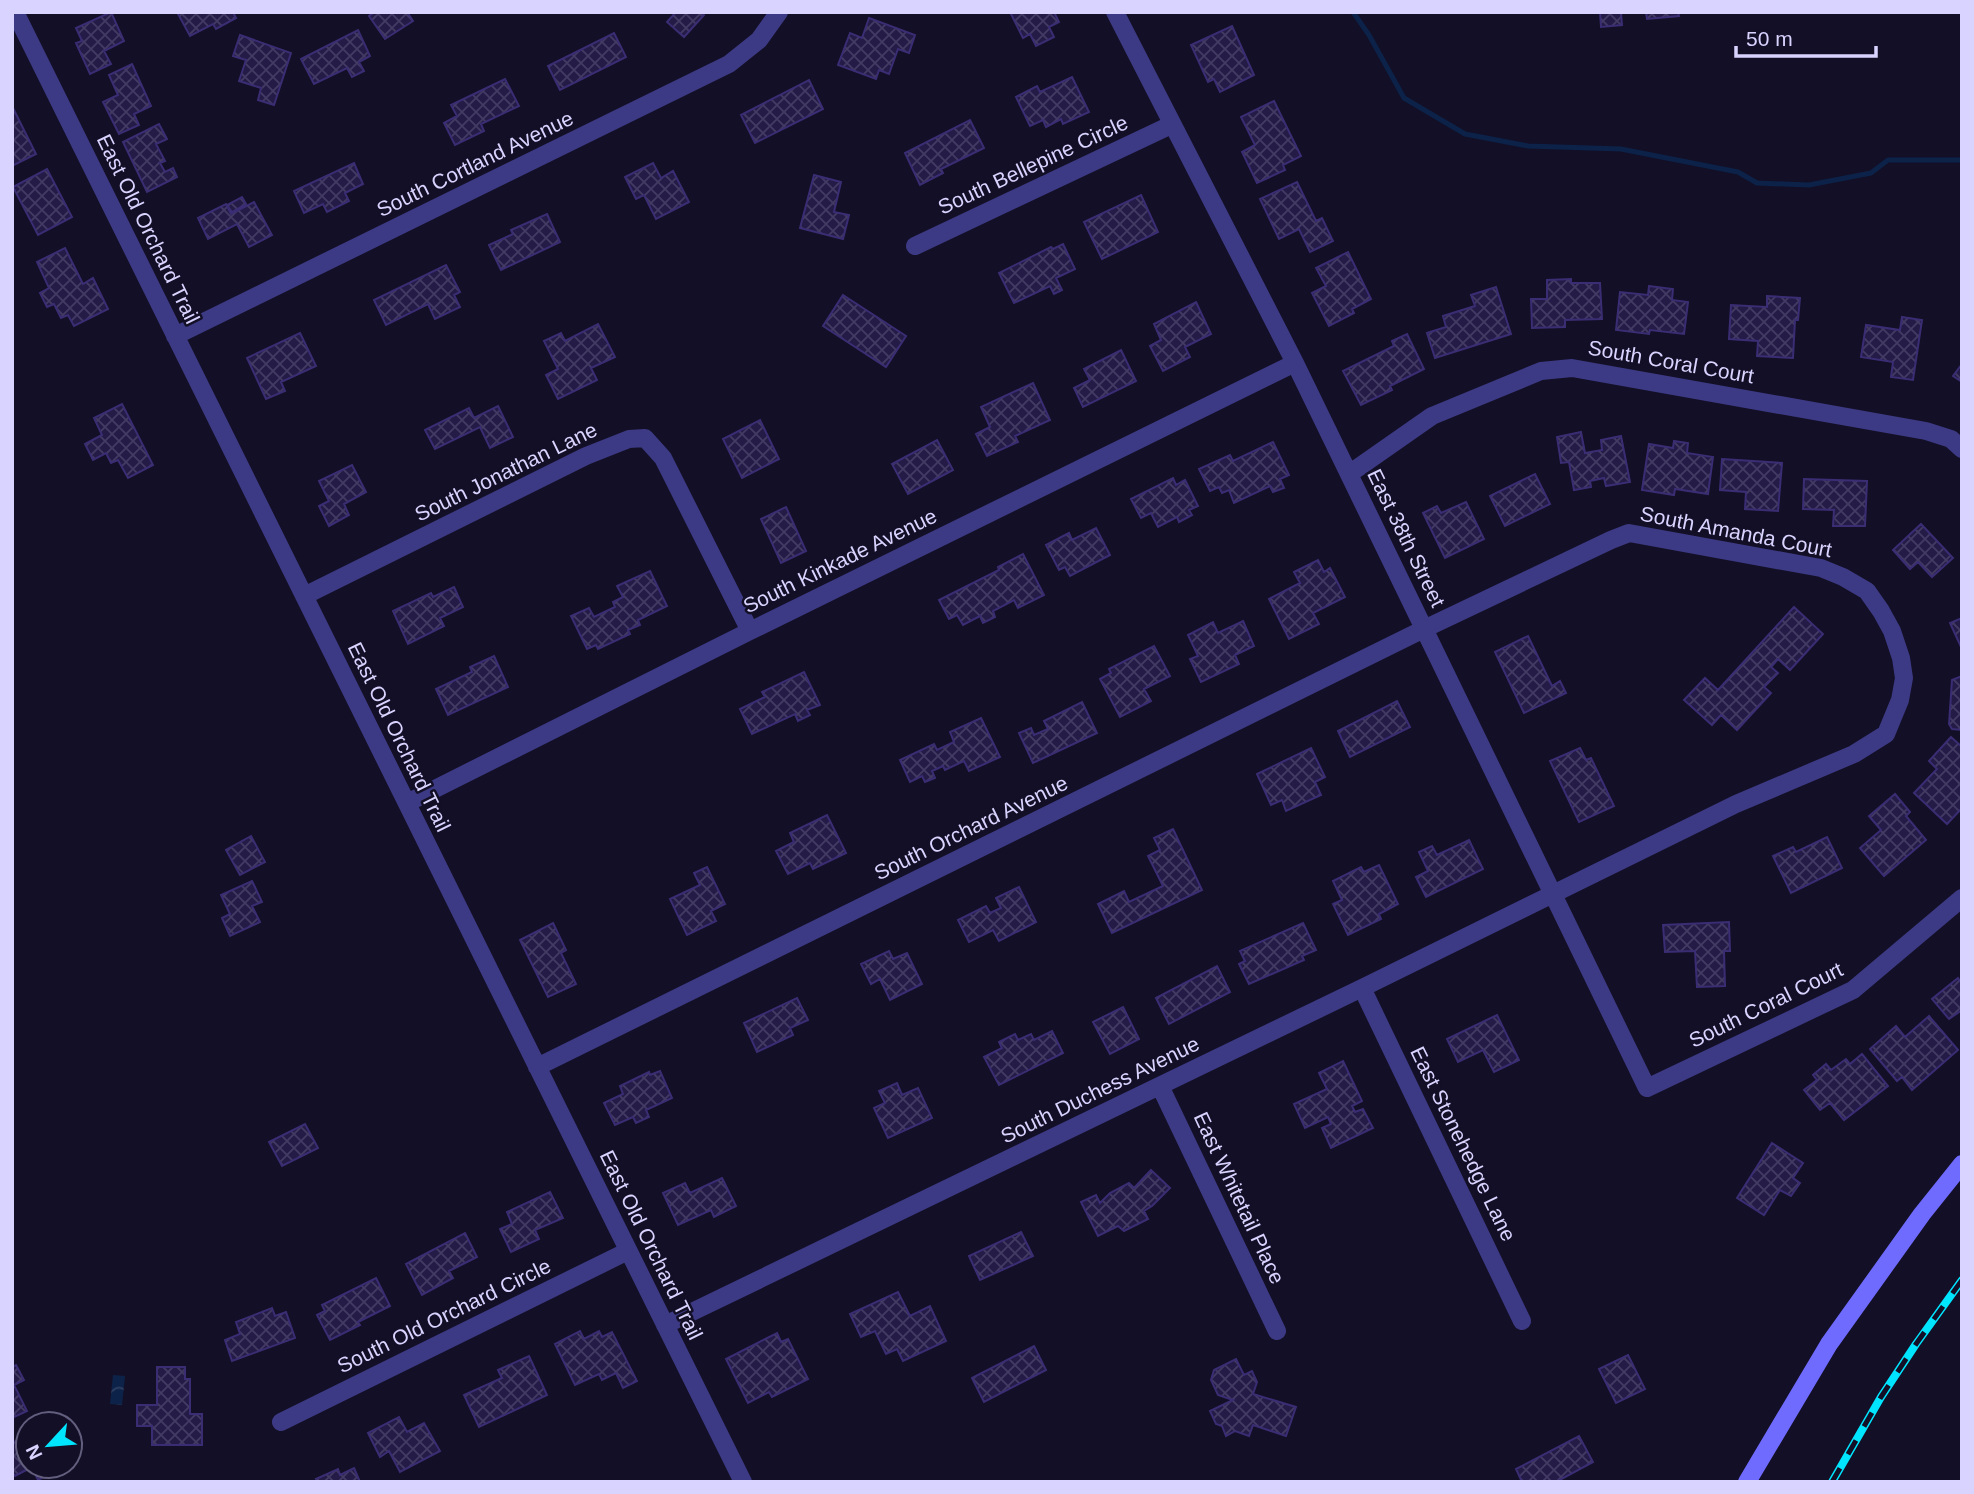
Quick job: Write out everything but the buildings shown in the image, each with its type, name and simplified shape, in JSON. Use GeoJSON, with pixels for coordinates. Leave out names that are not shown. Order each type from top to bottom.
{"type":"FeatureCollection","features":[{"type":"Feature","properties":{"kind":"main road"},"geometry":{"type":"LineString","coordinates":[[1747,1482],[1829,1344],[1922,1214],[1962,1164]]}},
{"type":"Feature","properties":{"kind":"street","name":"East Old Orchard Trail"},"geometry":{"type":"LineString","coordinates":[[15,12],[743,1482]]}},
{"type":"Feature","properties":{"kind":"street","name":"South Cortland Avenue"},"geometry":{"type":"LineString","coordinates":[[175,336],[729,64],[759,40],[779,12]]}},
{"type":"Feature","properties":{"kind":"street","name":"East 38th Street"},"geometry":{"type":"LineString","coordinates":[[1115,12],[1295,363],[1647,1088]]}},
{"type":"Feature","properties":{"kind":"street","name":"South Bellepine Circle"},"geometry":{"type":"LineString","coordinates":[[915,246],[1171,125]]}},
{"type":"Feature","properties":{"kind":"street","name":"South Kinkade Avenue"},"geometry":{"type":"LineString","coordinates":[[407,803],[1295,363]]}},
{"type":"Feature","properties":{"kind":"street","name":"South Coral Court"},"geometry":{"type":"LineString","coordinates":[[1349,474],[1432,416],[1541,371],[1572,368],[1926,431],[1951,439],[1962,449]]}},
{"type":"Feature","properties":{"kind":"street","name":"South Jonathan Lane"},"geometry":{"type":"LineString","coordinates":[[304,596],[586,456],[629,439],[645,438],[663,458],[750,631]]}},
{"type":"Feature","properties":{"kind":"street","name":"South Amanda Court"},"geometry":{"type":"LineString","coordinates":[[1424,629],[1629,533],[1821,568],[1867,591],[1892,631],[1904,678],[1900,700],[1886,734],[1854,754],[1736,804],[1553,894]]}},
{"type":"Feature","properties":{"kind":"street","name":"South Orchard Avenue"},"geometry":{"type":"LineString","coordinates":[[537,1067],[1424,629]]}},
{"type":"Feature","properties":{"kind":"street","name":"South Duchess Avenue"},"geometry":{"type":"LineString","coordinates":[[665,1325],[1553,894]]}},
{"type":"Feature","properties":{"kind":"street","name":"South Coral Court"},"geometry":{"type":"LineString","coordinates":[[1647,1088],[1853,990],[1962,898]]}},
{"type":"Feature","properties":{"kind":"street","name":"East Stonehedge Lane"},"geometry":{"type":"LineString","coordinates":[[1362,988],[1522,1321]]}},
{"type":"Feature","properties":{"kind":"street","name":"East Whitetail Place"},"geometry":{"type":"LineString","coordinates":[[1160,1086],[1277,1331]]}},
{"type":"Feature","properties":{"kind":"street","name":"South Old Orchard Circle"},"geometry":{"type":"LineString","coordinates":[[281,1422],[628,1251]]}},
{"type":"Feature","properties":{"kind":"water"},"geometry":{"type":"Polygon","coordinates":[[[113,1375],[125,1376],[122,1405],[110,1404],[113,1375]]]}},
{"type":"Feature","properties":{"kind":"waterway"},"geometry":{"type":"LineString","coordinates":[[1353,12],[1404,98],[1465,134],[1528,146],[1621,149],[1738,172],[1757,183],[1809,185],[1871,173],[1888,160],[1962,160]]}},
{"type":"Feature","properties":{"kind":"railway"},"geometry":{"type":"LineString","coordinates":[[1832,1482],[1881,1397],[1962,1280]]}}]}
